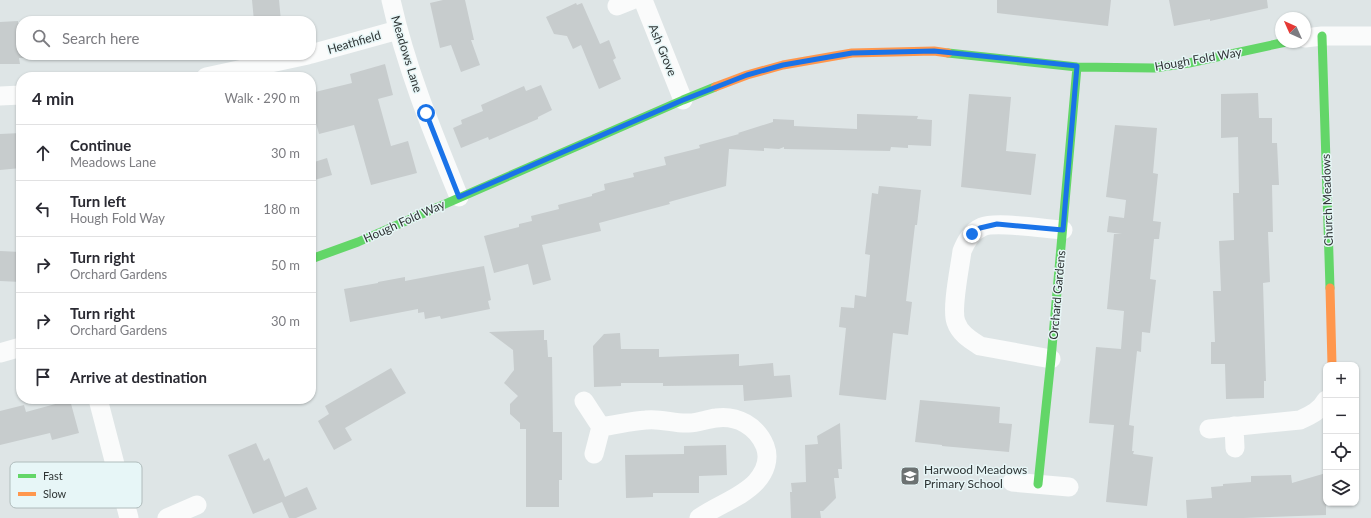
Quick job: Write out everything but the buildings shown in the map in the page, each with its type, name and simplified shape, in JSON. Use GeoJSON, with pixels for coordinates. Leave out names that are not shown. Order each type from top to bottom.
{"type":"FeatureCollection","features":[{"type":"Feature","properties":{"kind":"street","name":"Meadows Lane"},"geometry":{"type":"LineString","coordinates":[[391,0],[398,30],[426,113],[459,197]]}},
{"type":"Feature","properties":{"kind":"street","name":"Ash Grove"},"geometry":{"type":"LineString","coordinates":[[643,0],[683,100]]}},
{"type":"Feature","properties":{"kind":"street","name":"Heathfield"},"geometry":{"type":"LineString","coordinates":[[316,53],[398,30]]}},
{"type":"Feature","properties":{"kind":"street"},"geometry":{"type":"LineString","coordinates":[[1313,37],[1371,36]]}},
{"type":"Feature","properties":{"kind":"street","name":"Church Meadows"},"geometry":{"type":"LineString","coordinates":[[1313,37],[1332,362]]}},
{"type":"Feature","properties":{"kind":"street","name":"Hough Fold Way"},"geometry":{"type":"LineString","coordinates":[[316,257],[358,242],[683,100],[747,75],[783,65],[852,53],[934,51],[1077,66],[1121,68],[1162,67],[1189,64],[1275,44]]}},
{"type":"Feature","properties":{"kind":"street"},"geometry":{"type":"LineString","coordinates":[[229,72],[285,60]]}},
{"type":"Feature","properties":{"kind":"street","name":"Orchard Gardens"},"geometry":{"type":"LineString","coordinates":[[1038,484],[1052,359],[1077,66]]}},
{"type":"Feature","properties":{"kind":"street"},"geometry":{"type":"LineString","coordinates":[[0,96],[16,95]]}},
{"type":"Feature","properties":{"kind":"street"},"geometry":{"type":"LineString","coordinates":[[1052,359],[980,346],[971,341],[962,332],[956,323],[954,313],[962,251],[972,234],[980,228],[997,224],[1063,230]]}},
{"type":"Feature","properties":{"kind":"street"},"geometry":{"type":"LineString","coordinates":[[0,353],[16,348]]}},
{"type":"Feature","properties":{"kind":"street"},"geometry":{"type":"LineString","coordinates":[[584,401],[601,427],[594,454]]}},
{"type":"Feature","properties":{"kind":"street"},"geometry":{"type":"LineString","coordinates":[[99,404],[114,462]]}},
{"type":"Feature","properties":{"kind":"street"},"geometry":{"type":"LineString","coordinates":[[1209,429],[1300,420],[1313,414],[1323,404]]}},
{"type":"Feature","properties":{"kind":"street"},"geometry":{"type":"LineString","coordinates":[[601,427],[647,419],[689,423],[725,417],[737,419],[748,424],[757,432],[763,440],[767,452],[767,464],[762,474],[755,483],[742,493],[699,518]]}},
{"type":"Feature","properties":{"kind":"street"},"geometry":{"type":"LineString","coordinates":[[1234,426],[1236,448]]}},
{"type":"Feature","properties":{"kind":"street"},"geometry":{"type":"LineString","coordinates":[[1012,482],[1069,487]]}},
{"type":"Feature","properties":{"kind":"street"},"geometry":{"type":"LineString","coordinates":[[166,518],[198,505]]}},
{"type":"Feature","properties":{"kind":"street"},"geometry":{"type":"LineString","coordinates":[[126,508],[129,518]]}},
{"type":"Feature","properties":{"kind":"traffic: fast"},"geometry":{"type":"LineString","coordinates":[[1322,36],[1330,288]]}},
{"type":"Feature","properties":{"kind":"traffic: fast"},"geometry":{"type":"LineString","coordinates":[[948,53],[1077,67],[1154,68],[1189,63],[1275,44]]}},
{"type":"Feature","properties":{"kind":"traffic: fast"},"geometry":{"type":"LineString","coordinates":[[1038,484],[1051,359],[1077,67]]}},
{"type":"Feature","properties":{"kind":"traffic: fast"},"geometry":{"type":"LineString","coordinates":[[316,257],[358,242],[715,87]]}},
{"type":"Feature","properties":{"kind":"traffic: slow"},"geometry":{"type":"LineString","coordinates":[[715,87],[747,75],[783,65],[852,53],[934,51],[948,53]]}},
{"type":"Feature","properties":{"kind":"traffic: slow"},"geometry":{"type":"LineString","coordinates":[[1330,288],[1332,362]]}},
{"type":"Feature","properties":{"kind":"place","name":"Harwood Meadows Primary School"},"geometry":{"type":"Point","coordinates":[910,476]}},
{"type":"Feature","properties":{"kind":"route"},"geometry":{"type":"LineString","coordinates":[[426,113],[459,197],[683,100],[747,75],[783,65],[852,53],[934,51],[1077,66],[1063,230],[997,224],[980,228],[972,234]]}}]}
